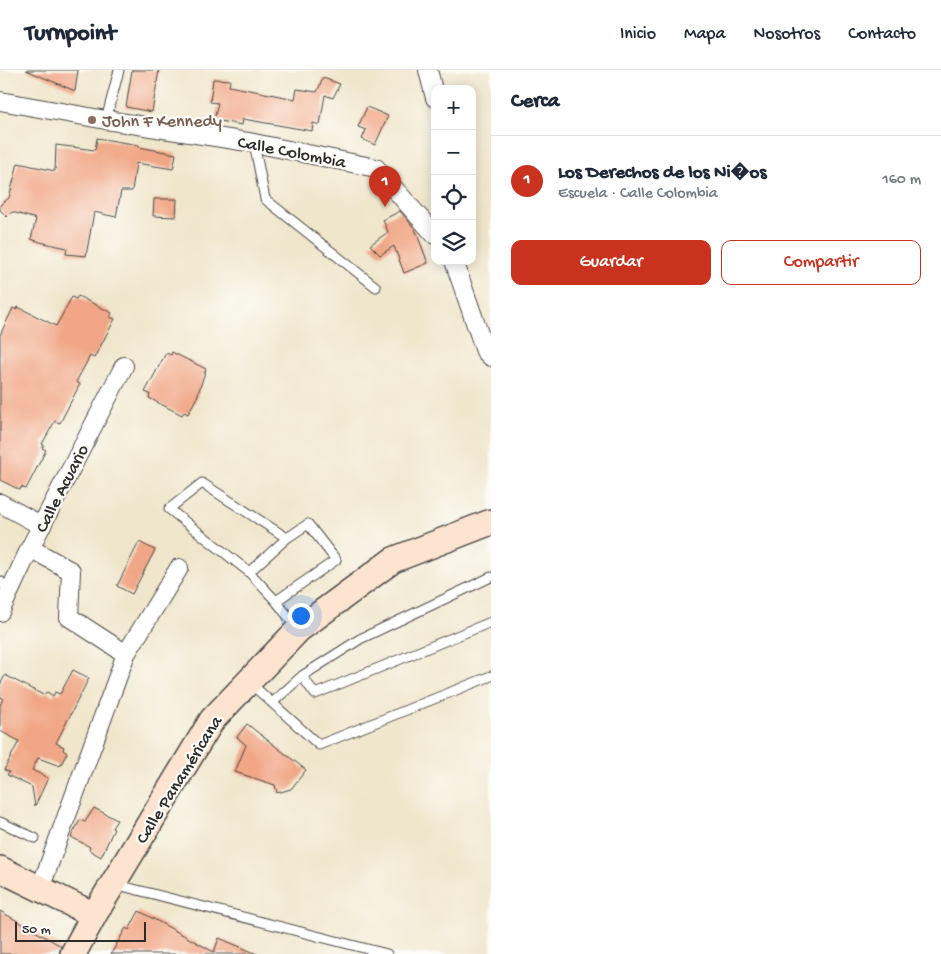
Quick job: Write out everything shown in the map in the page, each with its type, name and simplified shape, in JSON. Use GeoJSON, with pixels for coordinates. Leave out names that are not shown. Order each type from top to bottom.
{"type":"FeatureCollection","features":[{"type":"Feature","properties":{"kind":"main road","name":"Calle Panaméricana"},"geometry":{"type":"LineString","coordinates":[[73,954],[94,914],[212,720],[298,630],[393,560],[491,522]]}},
{"type":"Feature","properties":{"kind":"main road"},"geometry":{"type":"LineString","coordinates":[[0,869],[94,914]]}},
{"type":"Feature","properties":{"kind":"street"},"geometry":{"type":"LineString","coordinates":[[428,70],[432,85]]}},
{"type":"Feature","properties":{"kind":"street","name":"Calle Colombia"},"geometry":{"type":"LineString","coordinates":[[0,101],[254,144],[376,168],[431,230]]}},
{"type":"Feature","properties":{"kind":"street"},"geometry":{"type":"LineString","coordinates":[[455,265],[485,351],[491,357]]}},
{"type":"Feature","properties":{"kind":"street","name":"Calle Acuario"},"geometry":{"type":"LineString","coordinates":[[0,612],[5,586],[42,526],[124,366]]}},
{"type":"Feature","properties":{"kind":"street"},"geometry":{"type":"LineString","coordinates":[[0,503],[42,526]]}},
{"type":"Feature","properties":{"kind":"street"},"geometry":{"type":"LineString","coordinates":[[30,548],[71,571],[69,616],[126,654]]}},
{"type":"Feature","properties":{"kind":"street"},"geometry":{"type":"LineString","coordinates":[[40,888],[126,654],[179,568]]}},
{"type":"Feature","properties":{"kind":"lane"},"geometry":{"type":"LineString","coordinates":[[106,120],[119,70]]}},
{"type":"Feature","properties":{"kind":"lane"},"geometry":{"type":"LineString","coordinates":[[254,144],[265,199],[376,287]]}},
{"type":"Feature","properties":{"kind":"lane"},"geometry":{"type":"LineString","coordinates":[[287,538],[202,483],[169,509],[249,572],[276,601],[298,630]]}},
{"type":"Feature","properties":{"kind":"lane"},"geometry":{"type":"LineString","coordinates":[[249,572],[287,538],[308,524],[336,560],[276,601]]}},
{"type":"Feature","properties":{"kind":"lane"},"geometry":{"type":"LineString","coordinates":[[272,703],[302,676],[360,639],[491,577]]}},
{"type":"Feature","properties":{"kind":"lane"},"geometry":{"type":"LineString","coordinates":[[302,676],[315,694],[491,622]]}},
{"type":"Feature","properties":{"kind":"lane"},"geometry":{"type":"LineString","coordinates":[[249,682],[319,745],[491,676]]}},
{"type":"Feature","properties":{"kind":"lane"},"geometry":{"type":"LineString","coordinates":[[0,822],[35,838]]}},
{"type":"Feature","properties":{"kind":"lane"},"geometry":{"type":"LineString","coordinates":[[113,884],[387,954]]}},
{"type":"Feature","properties":{"kind":"building"},"geometry":{"type":"Polygon","coordinates":[[[26,70],[78,70],[75,91],[26,70]]]}},
{"type":"Feature","properties":{"kind":"building"},"geometry":{"type":"Polygon","coordinates":[[[132,70],[159,70],[152,112],[126,107],[132,70]]]}},
{"type":"Feature","properties":{"kind":"building"},"geometry":{"type":"Polygon","coordinates":[[[323,78],[340,84],[333,98],[325,95],[320,125],[313,123],[312,131],[243,119],[242,125],[214,120],[218,103],[210,102],[213,79],[230,80],[229,86],[295,99],[297,89],[317,92],[323,78]]]}},
{"type":"Feature","properties":{"kind":"building"},"geometry":{"type":"Polygon","coordinates":[[[367,107],[388,116],[375,145],[362,139],[366,130],[358,127],[367,107]]]}},
{"type":"Feature","properties":{"kind":"building"},"geometry":{"type":"Polygon","coordinates":[[[97,138],[176,154],[173,169],[136,163],[132,191],[121,191],[116,217],[94,212],[86,256],[66,254],[67,248],[31,239],[36,219],[12,212],[7,217],[0,210],[0,205],[9,198],[18,163],[55,171],[56,145],[95,150],[97,138]]]}},
{"type":"Feature","properties":{"kind":"building"},"geometry":{"type":"Polygon","coordinates":[[[154,199],[177,199],[176,217],[153,216],[154,199]]]}},
{"type":"Feature","properties":{"kind":"building"},"geometry":{"type":"Polygon","coordinates":[[[400,211],[415,229],[428,263],[404,273],[394,246],[380,255],[370,245],[388,232],[383,220],[400,211]]]}},
{"type":"Feature","properties":{"kind":"building"},"geometry":{"type":"Polygon","coordinates":[[[78,296],[112,313],[110,317],[115,319],[94,358],[90,356],[76,382],[80,384],[60,423],[55,421],[42,444],[44,445],[42,448],[46,450],[26,489],[21,487],[20,490],[0,480],[0,335],[13,308],[17,310],[18,307],[56,326],[72,297],[76,299],[78,296]]]}},
{"type":"Feature","properties":{"kind":"building"},"geometry":{"type":"Polygon","coordinates":[[[172,352],[206,369],[197,397],[188,414],[184,412],[182,415],[149,398],[150,394],[145,392],[166,353],[171,355],[172,352]]]}},
{"type":"Feature","properties":{"kind":"building"},"geometry":{"type":"Polygon","coordinates":[[[139,542],[155,550],[132,594],[117,586],[139,542]]]}},
{"type":"Feature","properties":{"kind":"building"},"geometry":{"type":"Polygon","coordinates":[[[73,670],[89,678],[56,743],[64,747],[63,750],[67,753],[60,766],[38,758],[32,770],[48,778],[35,806],[32,787],[7,775],[9,772],[4,770],[19,741],[0,731],[0,706],[3,698],[0,697],[0,685],[5,675],[43,695],[47,692],[53,696],[55,692],[60,694],[73,670]]]}},
{"type":"Feature","properties":{"kind":"building"},"geometry":{"type":"Polygon","coordinates":[[[247,724],[306,770],[291,789],[277,793],[275,785],[235,772],[246,745],[237,737],[247,724]]]}},
{"type":"Feature","properties":{"kind":"building"},"geometry":{"type":"Polygon","coordinates":[[[94,808],[117,820],[101,857],[89,850],[90,847],[71,837],[80,820],[85,822],[94,808]]]}},
{"type":"Feature","properties":{"kind":"building"},"geometry":{"type":"Polygon","coordinates":[[[0,911],[61,946],[59,954],[0,954],[0,911]]]}},
{"type":"Feature","properties":{"kind":"building"},"geometry":{"type":"Polygon","coordinates":[[[139,911],[214,952],[219,938],[257,954],[111,954],[126,928],[129,930],[139,911]]]}},
{"type":"Feature","properties":{"kind":"place","name":"John F Kennedy"},"geometry":{"type":"Point","coordinates":[92,120]}},
{"type":"Feature","properties":{"kind":"place","name":"Los Derechos de los Ni�os"},"geometry":{"type":"Point","coordinates":[385,207]}}]}
